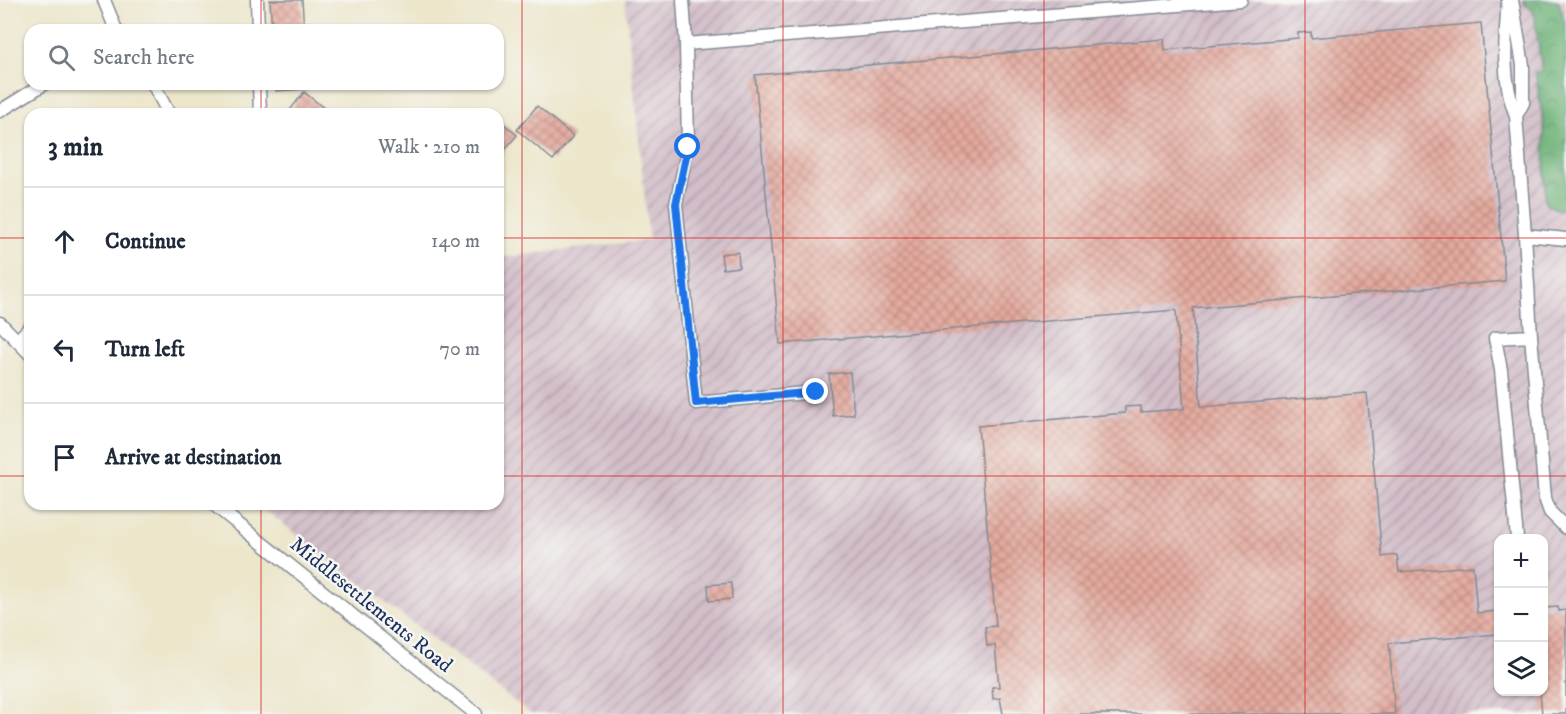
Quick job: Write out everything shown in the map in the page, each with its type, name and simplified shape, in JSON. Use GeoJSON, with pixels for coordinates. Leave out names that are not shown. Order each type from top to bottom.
{"type":"FeatureCollection","features":[{"type":"Feature","properties":{"kind":"street"},"geometry":{"type":"LineString","coordinates":[[104,0],[114,24]]}},
{"type":"Feature","properties":{"kind":"street"},"geometry":{"type":"LineString","coordinates":[[257,0],[258,24]]}},
{"type":"Feature","properties":{"kind":"street"},"geometry":{"type":"LineString","coordinates":[[683,0],[688,147],[676,204],[696,403],[816,392]]}},
{"type":"Feature","properties":{"kind":"street"},"geometry":{"type":"LineString","coordinates":[[686,45],[1113,5],[1242,0]]}},
{"type":"Feature","properties":{"kind":"street"},"geometry":{"type":"LineString","coordinates":[[1510,0],[1523,65],[1523,103],[1516,116]]}},
{"type":"Feature","properties":{"kind":"street"},"geometry":{"type":"LineString","coordinates":[[1510,0],[1504,67],[1509,99],[1516,116],[1545,498],[1550,512],[1566,528]]}},
{"type":"Feature","properties":{"kind":"street"},"geometry":{"type":"LineString","coordinates":[[0,111],[34,90]]}},
{"type":"Feature","properties":{"kind":"street"},"geometry":{"type":"LineString","coordinates":[[156,90],[166,108]]}},
{"type":"Feature","properties":{"kind":"street"},"geometry":{"type":"LineString","coordinates":[[260,90],[260,108]]}},
{"type":"Feature","properties":{"kind":"street"},"geometry":{"type":"LineString","coordinates":[[1525,234],[1566,239]]}},
{"type":"Feature","properties":{"kind":"street"},"geometry":{"type":"LineString","coordinates":[[0,323],[24,348]]}},
{"type":"Feature","properties":{"kind":"street"},"geometry":{"type":"LineString","coordinates":[[17,341],[24,333]]}},
{"type":"Feature","properties":{"kind":"street"},"geometry":{"type":"LineString","coordinates":[[1517,534],[1501,370],[1495,338],[1531,336]]}},
{"type":"Feature","properties":{"kind":"street","name":"Middlesettlements Road"},"geometry":{"type":"LineString","coordinates":[[221,510],[476,714]]}},
{"type":"Feature","properties":{"kind":"shaded area"},"geometry":{"type":"Polygon","coordinates":[[[625,0],[1566,0],[1566,714],[531,714],[265,510],[504,510],[504,257],[649,240],[625,0]]]}},
{"type":"Feature","properties":{"kind":"green space"},"geometry":{"type":"Polygon","coordinates":[[[1524,0],[1558,0],[1566,27],[1566,207],[1559,210],[1545,204],[1544,124],[1535,72],[1542,72],[1534,12],[1524,3],[1524,0]]]}},
{"type":"Feature","properties":{"kind":"building"},"geometry":{"type":"Polygon","coordinates":[[[270,0],[302,0],[304,24],[272,24],[270,0]]]}},
{"type":"Feature","properties":{"kind":"building"},"geometry":{"type":"Polygon","coordinates":[[[1481,23],[1505,281],[1193,308],[1201,407],[1367,393],[1382,557],[1397,555],[1399,572],[1473,566],[1477,613],[1494,611],[1494,634],[1389,643],[1395,714],[1003,714],[1000,698],[993,699],[992,687],[999,687],[995,645],[987,646],[985,627],[996,626],[978,426],[1125,413],[1125,407],[1141,406],[1141,412],[1184,409],[1176,310],[780,344],[755,75],[1164,39],[1165,50],[1298,38],[1298,33],[1311,32],[1311,38],[1481,23]]]}},
{"type":"Feature","properties":{"kind":"building"},"geometry":{"type":"Polygon","coordinates":[[[304,92],[324,108],[292,108],[304,92]]]}},
{"type":"Feature","properties":{"kind":"building"},"geometry":{"type":"Polygon","coordinates":[[[537,106],[573,136],[553,160],[517,130],[537,106]]]}},
{"type":"Feature","properties":{"kind":"building"},"geometry":{"type":"Polygon","coordinates":[[[504,124],[517,135],[504,151],[504,124]]]}},
{"type":"Feature","properties":{"kind":"building"},"geometry":{"type":"Polygon","coordinates":[[[738,252],[739,267],[723,269],[721,254],[738,252]]]}},
{"type":"Feature","properties":{"kind":"building"},"geometry":{"type":"Polygon","coordinates":[[[850,372],[854,414],[833,416],[829,374],[850,372]]]}},
{"type":"Feature","properties":{"kind":"building"},"geometry":{"type":"Polygon","coordinates":[[[731,583],[732,599],[709,601],[708,585],[731,583]]]}},
{"type":"Feature","properties":{"kind":"building"},"geometry":{"type":"Polygon","coordinates":[[[1558,607],[1559,611],[1566,610],[1566,714],[1542,714],[1540,696],[1548,696],[1548,608],[1558,607]]]}},
{"type":"Feature","properties":{"kind":"route"},"geometry":{"type":"LineString","coordinates":[[688,147],[676,204],[696,403],[816,392]]}}]}
